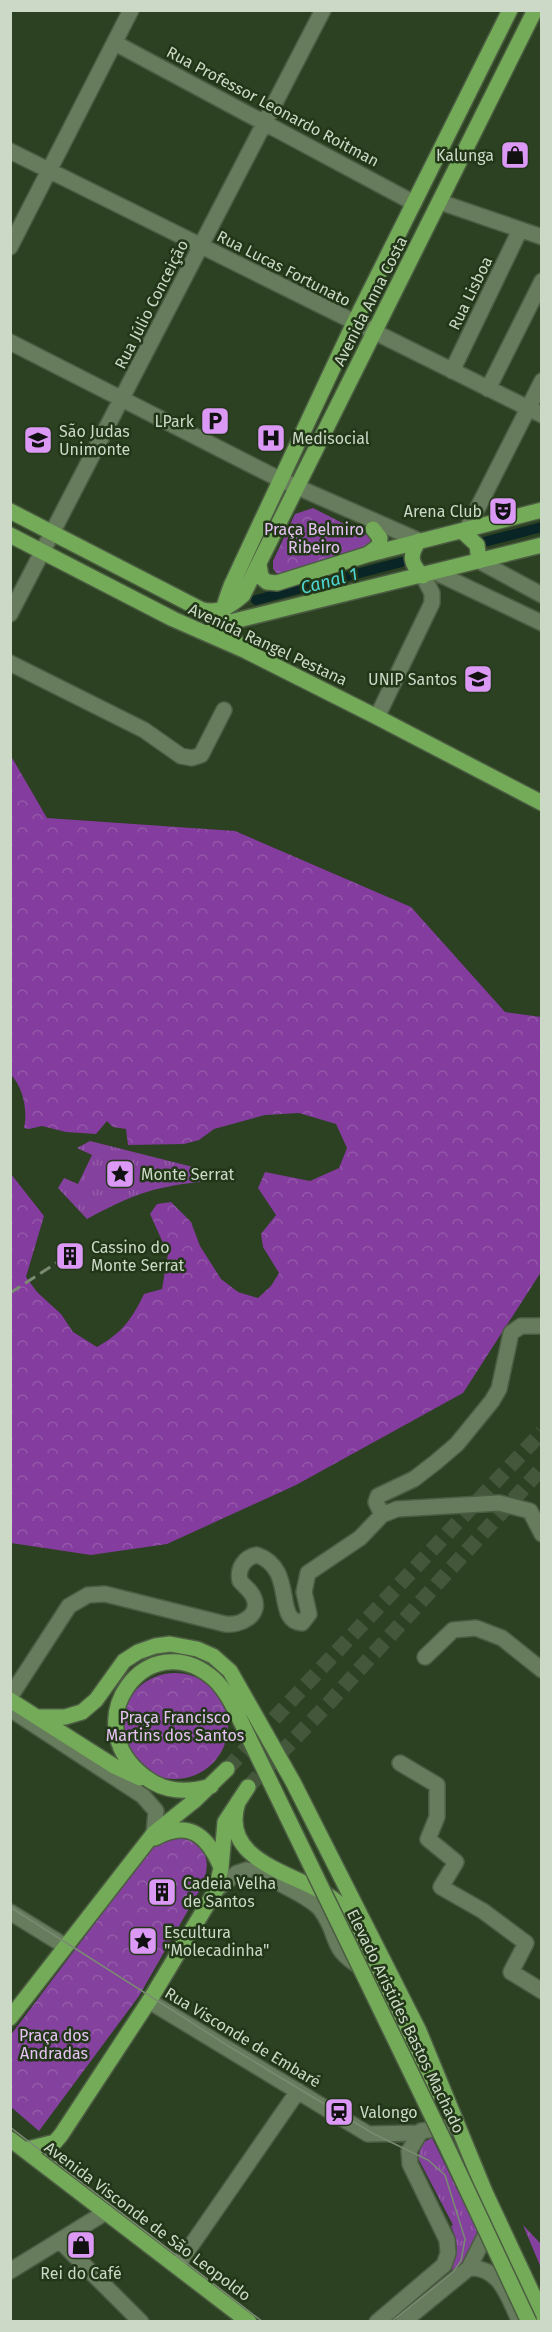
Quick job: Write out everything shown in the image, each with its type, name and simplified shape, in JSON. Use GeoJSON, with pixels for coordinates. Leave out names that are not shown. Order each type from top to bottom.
{"type":"FeatureCollection","features":[{"type":"Feature","properties":{"kind":"main road","name":"Avenida Anna Costa"},"geometry":{"type":"LineString","coordinates":[[221,613],[231,585],[279,479],[510,10]]}},
{"type":"Feature","properties":{"kind":"main road","name":"Avenida Anna Costa"},"geometry":{"type":"LineString","coordinates":[[221,613],[243,596],[535,10]]}},
{"type":"Feature","properties":{"kind":"main road"},"geometry":{"type":"LineString","coordinates":[[259,564],[261,577],[274,584],[366,555],[413,545],[542,510]]}},
{"type":"Feature","properties":{"kind":"main road"},"geometry":{"type":"LineString","coordinates":[[10,511],[241,621],[542,545]]}},
{"type":"Feature","properties":{"kind":"main road"},"geometry":{"type":"LineString","coordinates":[[366,555],[380,546],[380,538],[373,529]]}},
{"type":"Feature","properties":{"kind":"main road"},"geometry":{"type":"LineString","coordinates":[[464,530],[477,545],[479,561]]}},
{"type":"Feature","properties":{"kind":"main road","name":"Avenida Rangel Pestana"},"geometry":{"type":"LineString","coordinates":[[10,535],[181,622],[246,651],[542,803]]}},
{"type":"Feature","properties":{"kind":"main road"},"geometry":{"type":"LineString","coordinates":[[413,545],[412,564],[430,575]]}},
{"type":"Feature","properties":{"kind":"main road"},"geometry":{"type":"LineString","coordinates":[[181,622],[199,626],[221,613]]}},
{"type":"Feature","properties":{"kind":"main road"},"geometry":{"type":"LineString","coordinates":[[221,613],[246,651]]}},
{"type":"Feature","properties":{"kind":"main road"},"geometry":{"type":"LineString","coordinates":[[37,1717],[65,1717],[82,1712],[96,1700],[124,1661],[147,1649],[170,1644],[197,1649],[222,1664],[235,1679],[293,1782],[419,2031],[455,2125],[495,2216],[538,2299],[542,2314]]}},
{"type":"Feature","properties":{"kind":"main road","name":"Elevado Aristides Bastos Machado"},"geometry":{"type":"LineString","coordinates":[[151,1782],[125,1757],[115,1731],[115,1714],[124,1690],[146,1668],[176,1663],[207,1673],[223,1690],[249,1738],[529,2322]]}},
{"type":"Feature","properties":{"kind":"main road"},"geometry":{"type":"LineString","coordinates":[[10,1699],[114,1766],[151,1782],[182,1791],[211,1786]]}},
{"type":"Feature","properties":{"kind":"main road"},"geometry":{"type":"LineString","coordinates":[[10,2018],[150,1838],[211,1786],[228,1768]]}},
{"type":"Feature","properties":{"kind":"main road"},"geometry":{"type":"LineString","coordinates":[[10,2139],[24,2150],[54,2142],[61,2135],[149,2001],[216,1890],[221,1868],[223,1827],[228,1814],[244,1793],[236,1821],[237,1833],[244,1845],[278,1871],[331,1898],[340,1905],[435,2095],[455,2125]]}},
{"type":"Feature","properties":{"kind":"main road"},"geometry":{"type":"LineString","coordinates":[[150,1838],[172,1831],[191,1831],[206,1841],[221,1868]]}},
{"type":"Feature","properties":{"kind":"main road","name":"Avenida Visconde de São Leopoldo"},"geometry":{"type":"LineString","coordinates":[[24,2150],[249,2322]]}},
{"type":"Feature","properties":{"kind":"street"},"geometry":{"type":"LineString","coordinates":[[10,247],[131,10]]}},
{"type":"Feature","properties":{"kind":"street","name":"Rua Júlio Conceição"},"geometry":{"type":"LineString","coordinates":[[10,614],[322,10]]}},
{"type":"Feature","properties":{"kind":"street","name":"Rua Professor Leonardo Roitman"},"geometry":{"type":"LineString","coordinates":[[114,43],[414,202]]}},
{"type":"Feature","properties":{"kind":"street","name":"Rua Lucas Fortunato"},"geometry":{"type":"LineString","coordinates":[[10,151],[535,412]]}},
{"type":"Feature","properties":{"kind":"street"},"geometry":{"type":"LineString","coordinates":[[440,202],[542,237]]}},
{"type":"Feature","properties":{"kind":"street","name":"Rua Lisboa"},"geometry":{"type":"LineString","coordinates":[[452,371],[520,230]]}},
{"type":"Feature","properties":{"kind":"street"},"geometry":{"type":"LineString","coordinates":[[488,389],[542,280]]}},
{"type":"Feature","properties":{"kind":"street"},"geometry":{"type":"LineString","coordinates":[[10,342],[279,479],[295,491],[373,529],[413,545]]}},
{"type":"Feature","properties":{"kind":"street"},"geometry":{"type":"LineString","coordinates":[[464,530],[535,412],[542,381]]}},
{"type":"Feature","properties":{"kind":"street"},"geometry":{"type":"LineString","coordinates":[[295,491],[413,545]]}},
{"type":"Feature","properties":{"kind":"street"},"geometry":{"type":"LineString","coordinates":[[479,561],[542,595]]}},
{"type":"Feature","properties":{"kind":"street"},"geometry":{"type":"LineString","coordinates":[[377,717],[432,603],[430,575],[542,623]]}},
{"type":"Feature","properties":{"kind":"street"},"geometry":{"type":"LineString","coordinates":[[10,663],[144,730],[181,756],[192,758],[201,754],[224,710]]}},
{"type":"Feature","properties":{"kind":"street"},"geometry":{"type":"LineString","coordinates":[[382,1515],[376,1502],[378,1496],[414,1479],[436,1462],[457,1444],[492,1401],[499,1389],[511,1334],[521,1326],[542,1326]]}},
{"type":"Feature","properties":{"kind":"street"},"geometry":{"type":"LineString","coordinates":[[10,1699],[69,1606],[88,1595],[98,1593],[225,1624],[240,1624],[251,1616],[255,1601],[240,1581],[240,1569],[247,1560],[257,1556],[274,1566],[284,1586],[287,1614],[292,1620],[302,1623],[309,1614],[304,1592],[309,1573],[360,1538],[382,1515],[397,1509],[499,1503],[530,1511],[542,1534]]}},
{"type":"Feature","properties":{"kind":"street"},"geometry":{"type":"LineString","coordinates":[[425,1657],[453,1630],[476,1628],[502,1638],[542,1670]]}},
{"type":"Feature","properties":{"kind":"street"},"geometry":{"type":"LineString","coordinates":[[10,1709],[143,1796],[156,1811],[150,1838]]}},
{"type":"Feature","properties":{"kind":"street"},"geometry":{"type":"LineString","coordinates":[[400,1763],[437,1785],[437,1817],[428,1839],[456,1862],[441,1887],[534,1945],[511,1972],[542,1991]]}},
{"type":"Feature","properties":{"kind":"street"},"geometry":{"type":"LineString","coordinates":[[216,1890],[242,1871],[250,1871],[267,1879],[319,1907],[340,1952],[351,1962],[377,1975]]}},
{"type":"Feature","properties":{"kind":"street"},"geometry":{"type":"LineString","coordinates":[[10,1912],[65,1946]]}},
{"type":"Feature","properties":{"kind":"street","name":"Rua Visconde de Embaré"},"geometry":{"type":"LineString","coordinates":[[149,2001],[368,2134],[418,2133],[430,2128],[455,2125]]}},
{"type":"Feature","properties":{"kind":"street"},"geometry":{"type":"LineString","coordinates":[[177,2266],[298,2091]]}},
{"type":"Feature","properties":{"kind":"street"},"geometry":{"type":"LineString","coordinates":[[377,2322],[439,2271],[446,2259],[447,2241],[409,2158],[418,2133]]}},
{"type":"Feature","properties":{"kind":"street"},"geometry":{"type":"LineString","coordinates":[[10,2271],[106,2212]]}},
{"type":"Feature","properties":{"kind":"street"},"geometry":{"type":"LineString","coordinates":[[403,2322],[469,2268],[495,2216]]}},
{"type":"Feature","properties":{"kind":"street"},"geometry":{"type":"LineString","coordinates":[[60,2241],[141,2322]]}},
{"type":"Feature","properties":{"kind":"street"},"geometry":{"type":"LineString","coordinates":[[469,2268],[486,2270],[499,2279],[520,2322]]}},
{"type":"Feature","properties":{"kind":"green space","name":"Praça Belmiro Ribeiro"},"geometry":{"type":"Polygon","coordinates":[[[313,508],[374,539],[375,547],[280,577],[273,569],[273,561],[295,514],[313,508]]]}},
{"type":"Feature","properties":{"kind":"green space"},"geometry":{"type":"Polygon","coordinates":[[[11,756],[47,818],[235,831],[411,907],[505,1012],[541,1017],[541,1272],[463,1393],[296,1485],[167,1544],[91,1555],[11,1543],[11,1174],[44,1216],[26,1277],[37,1292],[61,1314],[73,1332],[97,1347],[125,1325],[144,1294],[162,1289],[168,1254],[150,1214],[157,1204],[171,1202],[191,1222],[200,1246],[221,1279],[238,1292],[258,1298],[271,1286],[279,1273],[263,1247],[261,1234],[276,1215],[258,1188],[265,1172],[310,1181],[339,1168],[347,1148],[336,1124],[299,1113],[265,1115],[214,1129],[199,1140],[184,1144],[128,1145],[126,1129],[113,1127],[107,1121],[96,1134],[66,1132],[42,1126],[24,1128],[23,1099],[18,1085],[10,1074],[11,756]]]}},
{"type":"Feature","properties":{"kind":"green space"},"geometry":{"type":"Polygon","coordinates":[[[90,1141],[193,1167],[200,1182],[141,1194],[87,1219],[58,1188],[64,1178],[78,1184],[92,1155],[77,1148],[90,1141]]]}},
{"type":"Feature","properties":{"kind":"green space","name":"Praça Francisco Martins dos Santos"},"geometry":{"type":"Polygon","coordinates":[[[175,1673],[195,1677],[213,1688],[224,1706],[228,1726],[224,1746],[213,1764],[195,1775],[175,1779],[155,1775],[137,1764],[126,1746],[122,1726],[126,1706],[137,1688],[155,1677],[175,1673]]]}},
{"type":"Feature","properties":{"kind":"green space","name":"Praça dos Andradas"},"geometry":{"type":"Polygon","coordinates":[[[180,1834],[196,1843],[204,1854],[207,1868],[202,1886],[139,1996],[39,2131],[11,2107],[10,2036],[153,1846],[164,1836],[180,1834]]]}},
{"type":"Feature","properties":{"kind":"green space"},"geometry":{"type":"Polygon","coordinates":[[[432,2138],[478,2232],[476,2242],[459,2269],[456,2267],[448,2273],[457,2250],[451,2226],[453,2225],[418,2158],[422,2143],[432,2138]]]}},
{"type":"Feature","properties":{"kind":"green space"},"geometry":{"type":"Polygon","coordinates":[[[523,2225],[541,2244],[541,2268],[523,2225]]]}},
{"type":"Feature","properties":{"kind":"waterway","name":"Canal 1"},"geometry":{"type":"LineString","coordinates":[[484,542],[542,527]]}},
{"type":"Feature","properties":{"kind":"waterway","name":"Canal 1"},"geometry":{"type":"LineString","coordinates":[[256,600],[402,562]]}},
{"type":"Feature","properties":{"kind":"tunnel"},"geometry":{"type":"LineString","coordinates":[[227,1769],[542,1432]]}},
{"type":"Feature","properties":{"kind":"tunnel"},"geometry":{"type":"LineString","coordinates":[[248,1787],[328,1704],[542,1468]]}},
{"type":"Feature","properties":{"kind":"tram line"},"geometry":{"type":"LineString","coordinates":[[10,1907],[230,2047],[374,2134],[428,2160],[445,2175],[465,2239],[461,2261],[453,2272],[391,2322]]}},
{"type":"Feature","properties":{"kind":"tram line"},"geometry":{"type":"LineString","coordinates":[[10,2127],[263,2322]]}},
{"type":"Feature","properties":{"kind":"railway"},"geometry":{"type":"LineString","coordinates":[[10,1293],[64,1258]]}},
{"type":"Feature","properties":{"kind":"place","name":"Kalunga"},"geometry":{"type":"Point","coordinates":[515,155]}},
{"type":"Feature","properties":{"kind":"place","name":"LPark"},"geometry":{"type":"Point","coordinates":[215,421]}},
{"type":"Feature","properties":{"kind":"place","name":"Medisocial"},"geometry":{"type":"Point","coordinates":[271,438]}},
{"type":"Feature","properties":{"kind":"place","name":"São Judas Unimonte"},"geometry":{"type":"Point","coordinates":[38,440]}},
{"type":"Feature","properties":{"kind":"place","name":"Arena Club"},"geometry":{"type":"Point","coordinates":[503,511]}},
{"type":"Feature","properties":{"kind":"place","name":"UNIP Santos"},"geometry":{"type":"Point","coordinates":[478,679]}},
{"type":"Feature","properties":{"kind":"place","name":"Monte Serrat"},"geometry":{"type":"Point","coordinates":[120,1174]}},
{"type":"Feature","properties":{"kind":"place","name":"Cassino do Monte Serrat"},"geometry":{"type":"Point","coordinates":[70,1256]}},
{"type":"Feature","properties":{"kind":"place","name":"Cadeia Velha de Santos"},"geometry":{"type":"Point","coordinates":[162,1892]}},
{"type":"Feature","properties":{"kind":"place","name":"Escultura \"Molecadinha\""},"geometry":{"type":"Point","coordinates":[143,1941]}},
{"type":"Feature","properties":{"kind":"place","name":"Valongo"},"geometry":{"type":"Point","coordinates":[339,2112]}},
{"type":"Feature","properties":{"kind":"place","name":"Rei do Café"},"geometry":{"type":"Point","coordinates":[81,2245]}}]}
